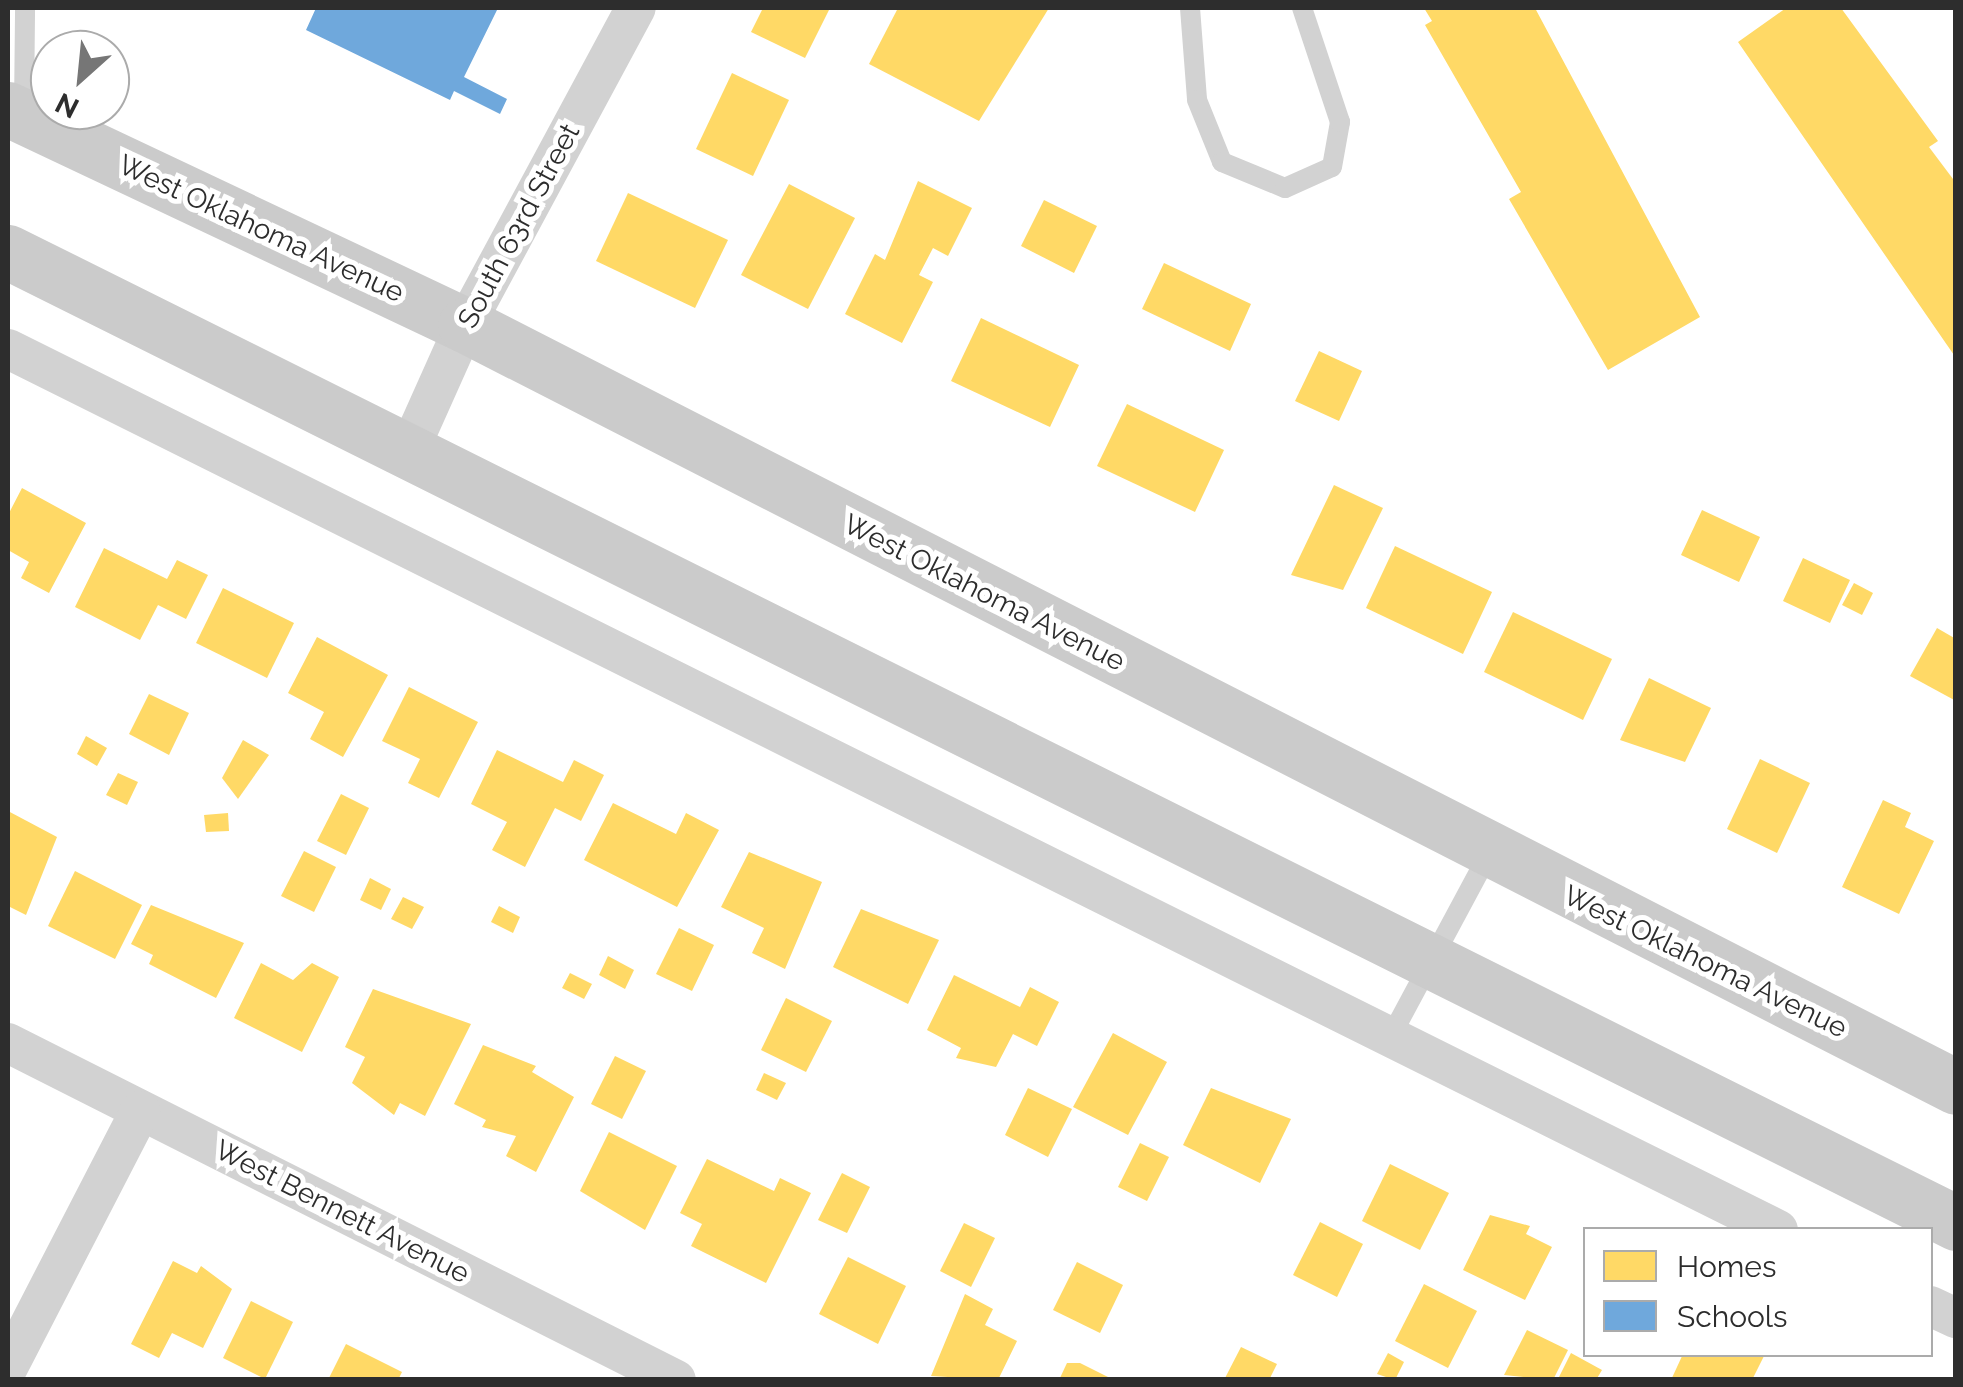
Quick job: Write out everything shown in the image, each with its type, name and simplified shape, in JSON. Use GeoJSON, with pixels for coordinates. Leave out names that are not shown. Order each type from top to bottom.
{"type":"FeatureCollection","features":[{"type":"Feature","properties":{"kind":"main road","name":"West Oklahoma Avenue"},"geometry":{"type":"LineString","coordinates":[[16,113],[465,325],[1489,853],[1956,1087]]}},
{"type":"Feature","properties":{"kind":"main road"},"geometry":{"type":"LineString","coordinates":[[8,252],[410,448],[1956,1223]]}},
{"type":"Feature","properties":{"kind":"street","name":"South 63rd Street"},"geometry":{"type":"LineString","coordinates":[[410,448],[465,325],[636,8]]}},
{"type":"Feature","properties":{"kind":"street"},"geometry":{"type":"LineString","coordinates":[[8,349],[1772,1227]]}},
{"type":"Feature","properties":{"kind":"street","name":"West Bennett Avenue"},"geometry":{"type":"LineString","coordinates":[[8,1043],[676,1380]]}},
{"type":"Feature","properties":{"kind":"street"},"geometry":{"type":"LineString","coordinates":[[8,1367],[140,1111]]}},
{"type":"Feature","properties":{"kind":"street"},"geometry":{"type":"LineString","coordinates":[[1933,1307],[1956,1318]]}},
{"type":"Feature","properties":{"kind":"lane"},"geometry":{"type":"LineString","coordinates":[[16,113],[25,8]]}},
{"type":"Feature","properties":{"kind":"lane"},"geometry":{"type":"LineString","coordinates":[[1190,8],[1196,100],[1222,162],[1285,188],[1332,168],[1340,122],[1302,8]]}},
{"type":"Feature","properties":{"kind":"lane"},"geometry":{"type":"LineString","coordinates":[[1391,1036],[1489,853]]}},
{"type":"Feature","properties":{"kind":"building: Homes"},"geometry":{"type":"Polygon","coordinates":[[[763,8],[829,10],[805,58],[751,32],[763,8]]]}},
{"type":"Feature","properties":{"kind":"building: Homes"},"geometry":{"type":"Polygon","coordinates":[[[898,8],[1049,8],[979,121],[869,64],[898,8]]]}},
{"type":"Feature","properties":{"kind":"building: Homes"},"geometry":{"type":"Polygon","coordinates":[[[1424,8],[1535,8],[1700,317],[1608,370],[1509,199],[1521,192],[1425,25],[1432,21],[1424,8]]]}},
{"type":"Feature","properties":{"kind":"building: Homes"},"geometry":{"type":"Polygon","coordinates":[[[1786,8],[1841,8],[1938,141],[1929,147],[1956,183],[1956,358],[1738,42],[1786,8]]]}},
{"type":"Feature","properties":{"kind":"building: Homes"},"geometry":{"type":"Polygon","coordinates":[[[732,73],[789,100],[753,176],[696,149],[732,73]]]}},
{"type":"Feature","properties":{"kind":"building: Homes"},"geometry":{"type":"Polygon","coordinates":[[[918,181],[972,208],[948,256],[933,248],[919,275],[933,282],[902,343],[845,314],[875,254],[885,260],[918,181]]]}},
{"type":"Feature","properties":{"kind":"building: Homes"},"geometry":{"type":"Polygon","coordinates":[[[789,184],[855,218],[808,309],[741,275],[789,184]]]}},
{"type":"Feature","properties":{"kind":"building: Homes"},"geometry":{"type":"Polygon","coordinates":[[[628,193],[728,240],[695,308],[596,261],[628,193]]]}},
{"type":"Feature","properties":{"kind":"building: Homes"},"geometry":{"type":"Polygon","coordinates":[[[1044,200],[1097,226],[1074,273],[1021,246],[1044,200]]]}},
{"type":"Feature","properties":{"kind":"building: Homes"},"geometry":{"type":"Polygon","coordinates":[[[1164,263],[1251,304],[1230,351],[1142,309],[1164,263]]]}},
{"type":"Feature","properties":{"kind":"building: Homes"},"geometry":{"type":"Polygon","coordinates":[[[981,318],[1079,365],[1050,427],[951,381],[981,318]]]}},
{"type":"Feature","properties":{"kind":"building: Homes"},"geometry":{"type":"Polygon","coordinates":[[[1319,351],[1362,371],[1339,421],[1295,401],[1319,351]]]}},
{"type":"Feature","properties":{"kind":"building: Homes"},"geometry":{"type":"Polygon","coordinates":[[[1127,404],[1224,450],[1195,512],[1097,466],[1127,404]]]}},
{"type":"Feature","properties":{"kind":"building: Homes"},"geometry":{"type":"Polygon","coordinates":[[[1334,485],[1383,508],[1343,590],[1291,575],[1334,485]]]}},
{"type":"Feature","properties":{"kind":"building: Homes"},"geometry":{"type":"Polygon","coordinates":[[[22,488],[86,523],[49,593],[21,578],[29,562],[8,550],[8,515],[22,488]]]}},
{"type":"Feature","properties":{"kind":"building: Homes"},"geometry":{"type":"Polygon","coordinates":[[[1702,510],[1760,537],[1739,582],[1681,555],[1702,510]]]}},
{"type":"Feature","properties":{"kind":"building: Homes"},"geometry":{"type":"Polygon","coordinates":[[[1395,546],[1492,592],[1463,654],[1366,608],[1395,546]]]}},
{"type":"Feature","properties":{"kind":"building: Homes"},"geometry":{"type":"Polygon","coordinates":[[[104,548],[167,579],[177,560],[208,575],[186,619],[158,605],[140,640],[75,607],[104,548]]]}},
{"type":"Feature","properties":{"kind":"building: Homes"},"geometry":{"type":"Polygon","coordinates":[[[1803,558],[1850,580],[1830,623],[1783,601],[1803,558]]]}},
{"type":"Feature","properties":{"kind":"building: Homes"},"geometry":{"type":"Polygon","coordinates":[[[1854,583],[1873,593],[1862,615],[1842,605],[1854,583]]]}},
{"type":"Feature","properties":{"kind":"building: Homes"},"geometry":{"type":"Polygon","coordinates":[[[223,588],[294,623],[267,678],[196,643],[223,588]]]}},
{"type":"Feature","properties":{"kind":"building: Homes"},"geometry":{"type":"Polygon","coordinates":[[[1513,612],[1612,659],[1583,720],[1484,672],[1513,612]]]}},
{"type":"Feature","properties":{"kind":"building: Homes"},"geometry":{"type":"Polygon","coordinates":[[[1937,628],[1956,639],[1956,701],[1910,676],[1937,628]]]}},
{"type":"Feature","properties":{"kind":"building: Homes"},"geometry":{"type":"Polygon","coordinates":[[[317,637],[388,675],[343,757],[310,739],[324,712],[288,693],[317,637]]]}},
{"type":"Feature","properties":{"kind":"building: Homes"},"geometry":{"type":"Polygon","coordinates":[[[1649,678],[1711,708],[1685,762],[1620,740],[1649,678]]]}},
{"type":"Feature","properties":{"kind":"building: Homes"},"geometry":{"type":"Polygon","coordinates":[[[409,687],[478,722],[439,798],[408,783],[420,759],[382,741],[409,687]]]}},
{"type":"Feature","properties":{"kind":"building: Homes"},"geometry":{"type":"Polygon","coordinates":[[[149,694],[189,713],[169,755],[129,734],[149,694]]]}},
{"type":"Feature","properties":{"kind":"building: Homes"},"geometry":{"type":"Polygon","coordinates":[[[86,736],[107,748],[97,766],[77,754],[86,736]]]}},
{"type":"Feature","properties":{"kind":"building: Homes"},"geometry":{"type":"Polygon","coordinates":[[[243,740],[269,755],[238,799],[222,778],[243,740]]]}},
{"type":"Feature","properties":{"kind":"building: Homes"},"geometry":{"type":"Polygon","coordinates":[[[497,750],[563,782],[574,760],[604,775],[581,821],[555,808],[525,867],[492,850],[507,822],[471,804],[497,750]]]}},
{"type":"Feature","properties":{"kind":"building: Homes"},"geometry":{"type":"Polygon","coordinates":[[[1760,759],[1810,783],[1777,853],[1727,829],[1760,759]]]}},
{"type":"Feature","properties":{"kind":"building: Homes"},"geometry":{"type":"Polygon","coordinates":[[[118,773],[138,782],[127,805],[106,795],[118,773]]]}},
{"type":"Feature","properties":{"kind":"building: Homes"},"geometry":{"type":"Polygon","coordinates":[[[341,794],[369,808],[346,855],[317,841],[341,794]]]}},
{"type":"Feature","properties":{"kind":"building: Homes"},"geometry":{"type":"Polygon","coordinates":[[[1883,800],[1911,813],[1905,827],[1934,841],[1899,914],[1842,887],[1883,800]]]}},
{"type":"Feature","properties":{"kind":"building: Homes"},"geometry":{"type":"Polygon","coordinates":[[[613,803],[676,834],[686,813],[719,830],[677,907],[584,860],[613,803]]]}},
{"type":"Feature","properties":{"kind":"building: Homes"},"geometry":{"type":"Polygon","coordinates":[[[8,811],[57,837],[26,915],[8,906],[8,811]]]}},
{"type":"Feature","properties":{"kind":"building: Homes"},"geometry":{"type":"Polygon","coordinates":[[[228,813],[229,831],[206,832],[204,815],[228,813]]]}},
{"type":"Feature","properties":{"kind":"building: Homes"},"geometry":{"type":"Polygon","coordinates":[[[304,851],[336,867],[314,912],[281,896],[304,851]]]}},
{"type":"Feature","properties":{"kind":"building: Homes"},"geometry":{"type":"Polygon","coordinates":[[[749,852],[822,882],[785,969],[752,953],[764,928],[721,907],[749,852]]]}},
{"type":"Feature","properties":{"kind":"building: Homes"},"geometry":{"type":"Polygon","coordinates":[[[75,871],[142,905],[115,959],[48,926],[75,871]]]}},
{"type":"Feature","properties":{"kind":"building: Homes"},"geometry":{"type":"Polygon","coordinates":[[[370,878],[391,889],[381,910],[360,900],[370,878]]]}},
{"type":"Feature","properties":{"kind":"building: Homes"},"geometry":{"type":"Polygon","coordinates":[[[403,897],[424,907],[412,929],[391,919],[403,897]]]}},
{"type":"Feature","properties":{"kind":"building: Homes"},"geometry":{"type":"Polygon","coordinates":[[[151,905],[244,943],[216,998],[149,964],[153,955],[131,944],[151,905]]]}},
{"type":"Feature","properties":{"kind":"building: Homes"},"geometry":{"type":"Polygon","coordinates":[[[499,906],[520,917],[513,933],[491,922],[499,906]]]}},
{"type":"Feature","properties":{"kind":"building: Homes"},"geometry":{"type":"Polygon","coordinates":[[[861,909],[939,940],[908,1004],[833,967],[861,909]]]}},
{"type":"Feature","properties":{"kind":"building: Homes"},"geometry":{"type":"Polygon","coordinates":[[[679,928],[714,945],[692,991],[656,974],[679,928]]]}},
{"type":"Feature","properties":{"kind":"building: Homes"},"geometry":{"type":"Polygon","coordinates":[[[608,956],[634,970],[625,989],[599,975],[608,956]]]}},
{"type":"Feature","properties":{"kind":"building: Homes"},"geometry":{"type":"Polygon","coordinates":[[[261,963],[293,980],[312,963],[339,977],[302,1052],[234,1018],[261,963]]]}},
{"type":"Feature","properties":{"kind":"building: Homes"},"geometry":{"type":"Polygon","coordinates":[[[570,973],[592,984],[584,999],[562,988],[570,973]]]}},
{"type":"Feature","properties":{"kind":"building: Homes"},"geometry":{"type":"Polygon","coordinates":[[[954,975],[1020,1007],[1030,987],[1059,1002],[1037,1046],[1013,1034],[996,1067],[956,1058],[961,1048],[927,1030],[954,975]]]}},
{"type":"Feature","properties":{"kind":"building: Homes"},"geometry":{"type":"Polygon","coordinates":[[[373,989],[471,1024],[425,1116],[400,1103],[394,1115],[352,1083],[365,1057],[345,1047],[373,989]]]}},
{"type":"Feature","properties":{"kind":"building: Homes"},"geometry":{"type":"Polygon","coordinates":[[[786,998],[832,1021],[806,1072],[761,1050],[786,998]]]}},
{"type":"Feature","properties":{"kind":"building: Homes"},"geometry":{"type":"Polygon","coordinates":[[[1113,1033],[1167,1062],[1128,1135],[1073,1107],[1113,1033]]]}},
{"type":"Feature","properties":{"kind":"building: Homes"},"geometry":{"type":"Polygon","coordinates":[[[483,1045],[536,1066],[532,1072],[574,1097],[536,1172],[506,1156],[516,1136],[482,1127],[486,1120],[454,1104],[483,1045]]]}},
{"type":"Feature","properties":{"kind":"building: Homes"},"geometry":{"type":"Polygon","coordinates":[[[615,1056],[646,1071],[622,1119],[591,1104],[615,1056]]]}},
{"type":"Feature","properties":{"kind":"building: Homes"},"geometry":{"type":"Polygon","coordinates":[[[764,1073],[786,1083],[777,1100],[756,1090],[764,1073]]]}},
{"type":"Feature","properties":{"kind":"building: Homes"},"geometry":{"type":"Polygon","coordinates":[[[1028,1088],[1072,1109],[1048,1157],[1005,1135],[1028,1088]]]}},
{"type":"Feature","properties":{"kind":"building: Homes"},"geometry":{"type":"Polygon","coordinates":[[[1211,1088],[1291,1119],[1260,1183],[1183,1145],[1211,1088]]]}},
{"type":"Feature","properties":{"kind":"building: Homes"},"geometry":{"type":"Polygon","coordinates":[[[609,1132],[677,1166],[645,1230],[580,1191],[609,1132]]]}},
{"type":"Feature","properties":{"kind":"building: Homes"},"geometry":{"type":"Polygon","coordinates":[[[1140,1143],[1169,1157],[1147,1201],[1118,1187],[1140,1143]]]}},
{"type":"Feature","properties":{"kind":"building: Homes"},"geometry":{"type":"Polygon","coordinates":[[[707,1159],[774,1191],[780,1178],[811,1193],[766,1283],[691,1246],[702,1224],[680,1213],[707,1159]]]}},
{"type":"Feature","properties":{"kind":"building: Homes"},"geometry":{"type":"Polygon","coordinates":[[[1390,1164],[1449,1193],[1420,1250],[1362,1221],[1390,1164]]]}},
{"type":"Feature","properties":{"kind":"building: Homes"},"geometry":{"type":"Polygon","coordinates":[[[842,1173],[870,1187],[847,1233],[818,1220],[842,1173]]]}},
{"type":"Feature","properties":{"kind":"building: Homes"},"geometry":{"type":"Polygon","coordinates":[[[1490,1215],[1530,1226],[1526,1234],[1552,1247],[1525,1300],[1463,1270],[1490,1215]]]}},
{"type":"Feature","properties":{"kind":"building: Homes"},"geometry":{"type":"Polygon","coordinates":[[[1320,1222],[1363,1244],[1337,1297],[1293,1275],[1320,1222]]]}},
{"type":"Feature","properties":{"kind":"building: Homes"},"geometry":{"type":"Polygon","coordinates":[[[964,1223],[995,1238],[971,1287],[940,1271],[964,1223]]]}},
{"type":"Feature","properties":{"kind":"building: Homes"},"geometry":{"type":"Polygon","coordinates":[[[848,1257],[906,1286],[878,1344],[819,1314],[848,1257]]]}},
{"type":"Feature","properties":{"kind":"building: Homes"},"geometry":{"type":"Polygon","coordinates":[[[173,1261],[197,1273],[201,1266],[232,1289],[203,1348],[172,1333],[159,1358],[131,1344],[173,1261]]]}},
{"type":"Feature","properties":{"kind":"building: Homes"},"geometry":{"type":"Polygon","coordinates":[[[1077,1262],[1123,1285],[1100,1333],[1053,1310],[1077,1262]]]}},
{"type":"Feature","properties":{"kind":"building: Homes"},"geometry":{"type":"Polygon","coordinates":[[[1424,1284],[1477,1311],[1448,1368],[1395,1341],[1424,1284]]]}},
{"type":"Feature","properties":{"kind":"building: Homes"},"geometry":{"type":"Polygon","coordinates":[[[965,1294],[993,1309],[985,1325],[1017,1341],[998,1380],[931,1376],[965,1294]]]}},
{"type":"Feature","properties":{"kind":"building: Homes"},"geometry":{"type":"Polygon","coordinates":[[[251,1301],[293,1322],[265,1379],[223,1358],[251,1301]]]}},
{"type":"Feature","properties":{"kind":"building: Homes"},"geometry":{"type":"Polygon","coordinates":[[[1527,1330],[1568,1350],[1553,1380],[1504,1375],[1527,1330]]]}},
{"type":"Feature","properties":{"kind":"building: Homes"},"geometry":{"type":"Polygon","coordinates":[[[346,1344],[402,1372],[398,1380],[328,1380],[346,1344]]]}},
{"type":"Feature","properties":{"kind":"building: Homes"},"geometry":{"type":"Polygon","coordinates":[[[1241,1347],[1277,1364],[1269,1380],[1224,1380],[1241,1347]]]}},
{"type":"Feature","properties":{"kind":"building: Homes"},"geometry":{"type":"Polygon","coordinates":[[[1388,1353],[1404,1362],[1395,1380],[1377,1374],[1388,1353]]]}},
{"type":"Feature","properties":{"kind":"building: Homes"},"geometry":{"type":"Polygon","coordinates":[[[1571,1353],[1602,1370],[1596,1380],[1559,1377],[1571,1353]]]}},
{"type":"Feature","properties":{"kind":"building: Homes"},"geometry":{"type":"Polygon","coordinates":[[[1682,1357],[1764,1357],[1752,1380],[1671,1380],[1682,1357]]]}},
{"type":"Feature","properties":{"kind":"building: Homes"},"geometry":{"type":"Polygon","coordinates":[[[1067,1363],[1080,1363],[1114,1380],[1059,1380],[1067,1363]]]}},
{"type":"Feature","properties":{"kind":"building: Schools"},"geometry":{"type":"Polygon","coordinates":[[[316,8],[498,8],[464,77],[507,99],[500,114],[454,91],[450,100],[306,30],[316,8]]]}}]}
